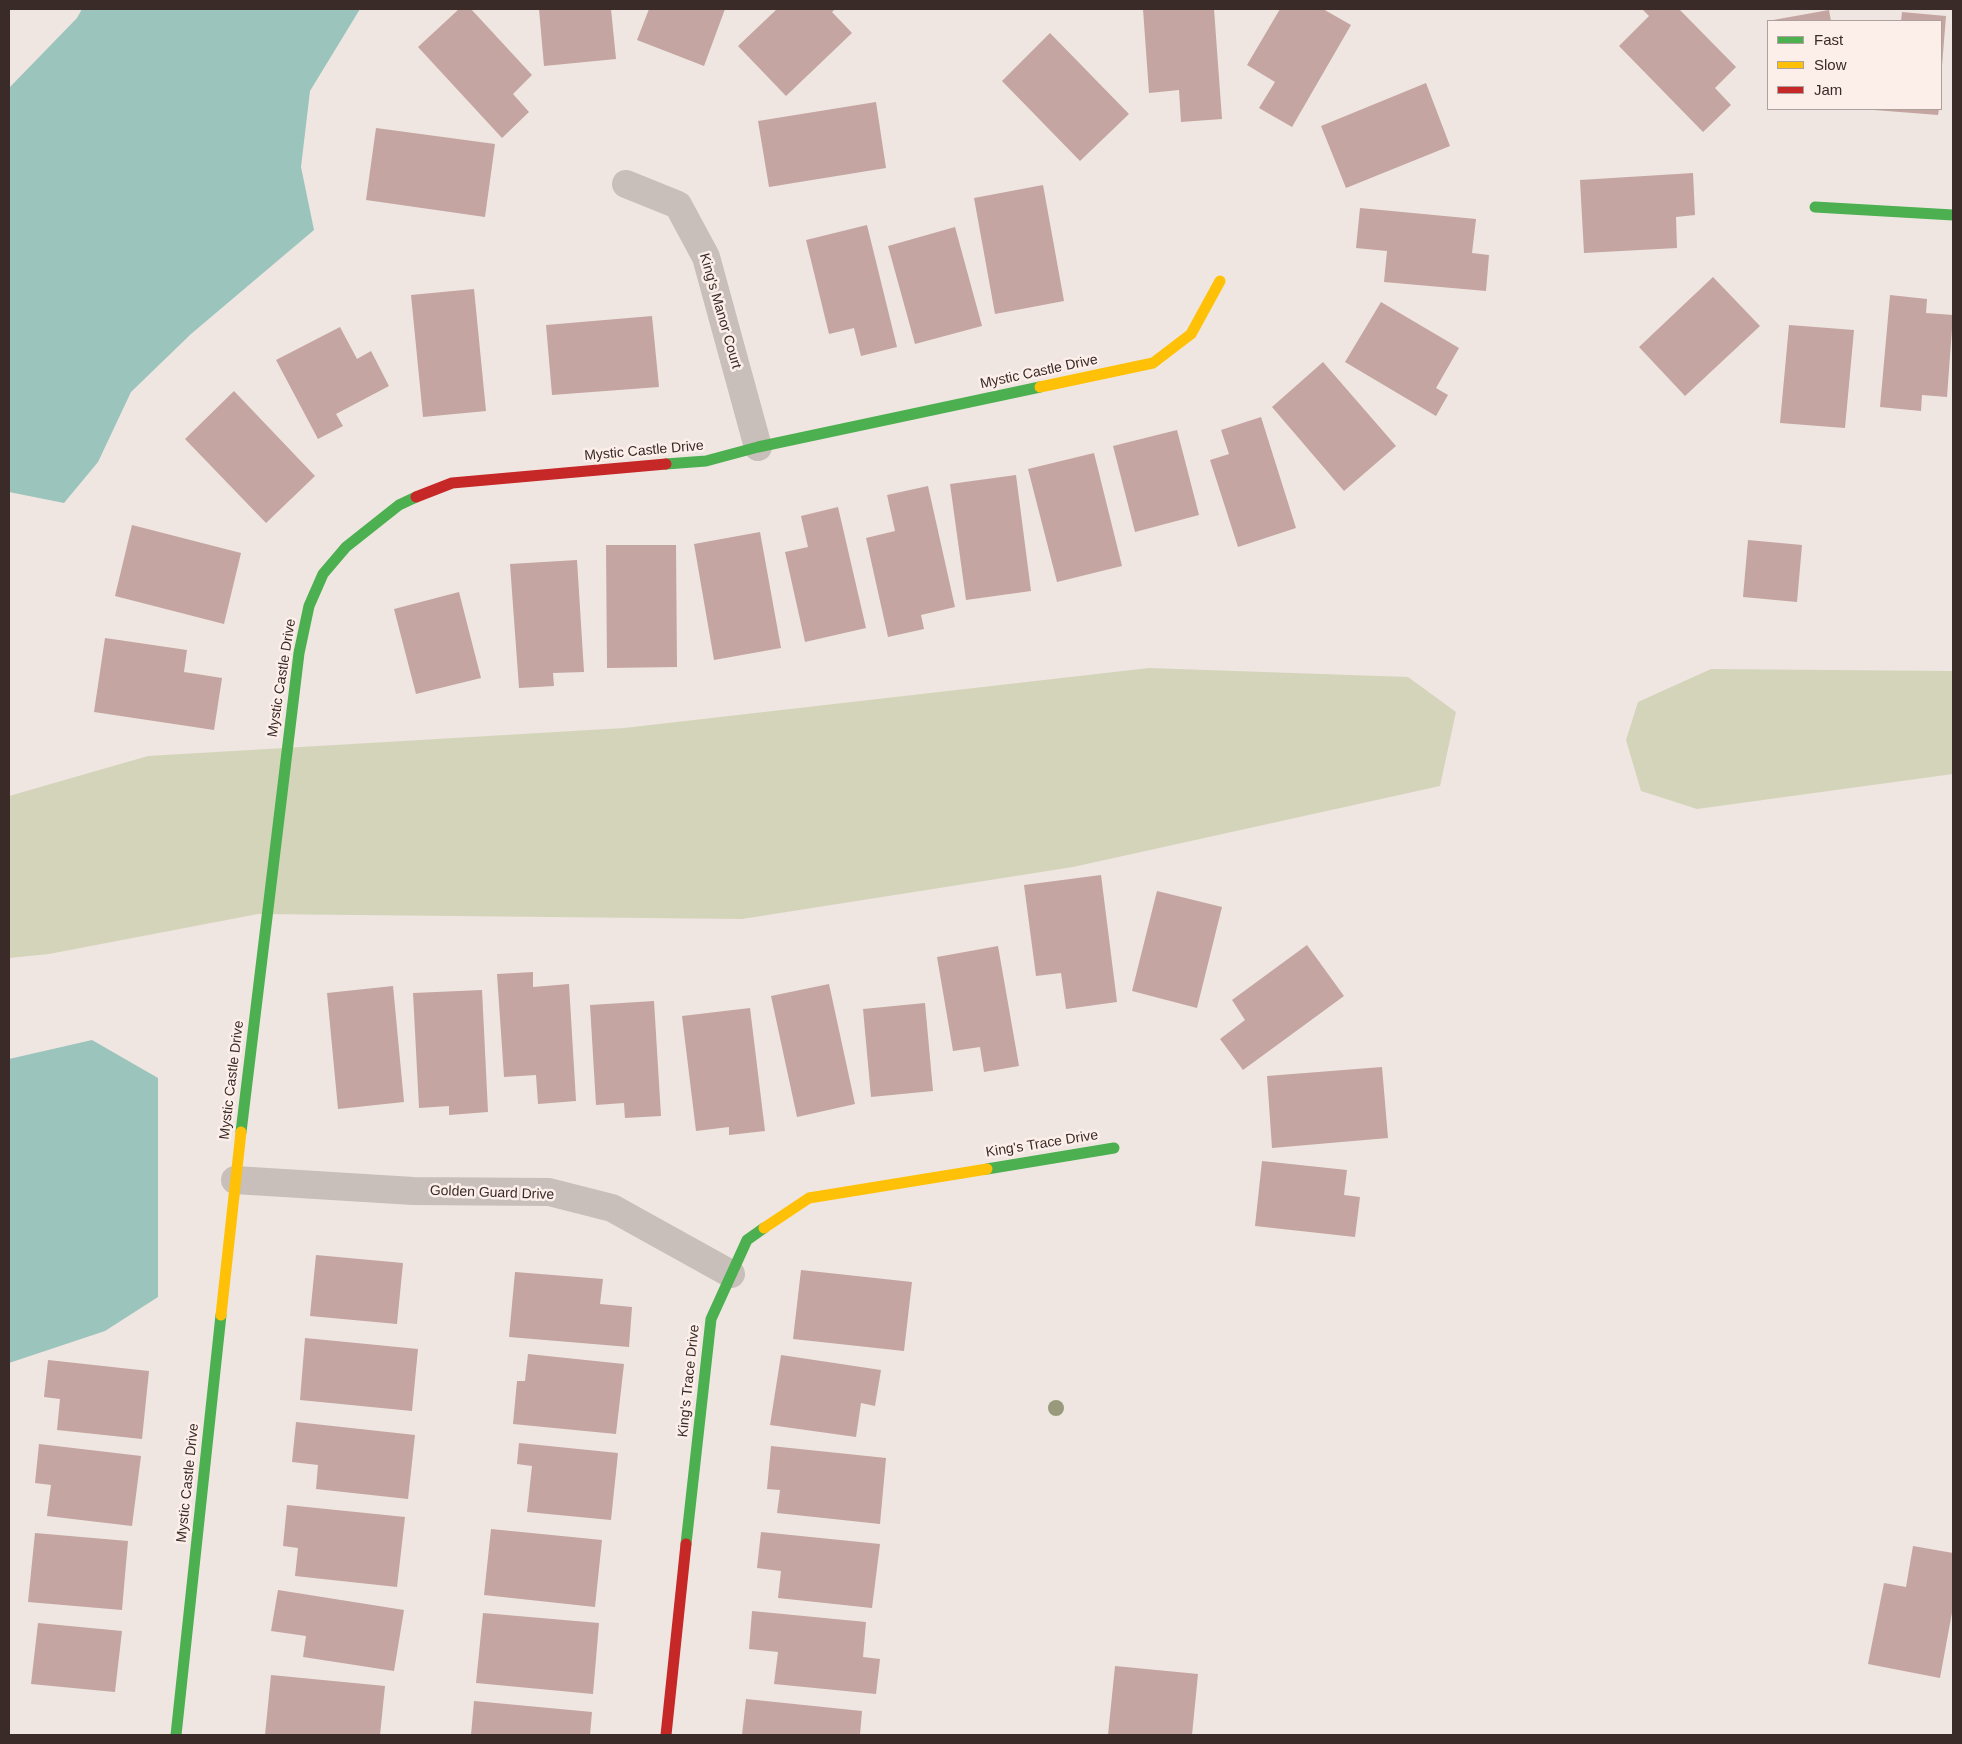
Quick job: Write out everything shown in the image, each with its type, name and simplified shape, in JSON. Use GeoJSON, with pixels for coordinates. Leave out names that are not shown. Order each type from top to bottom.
{"type":"FeatureCollection","features":[{"type":"Feature","properties":{"kind":"street","name":"King's Manor Court"},"geometry":{"type":"LineString","coordinates":[[626,184],[678,205],[706,257],[758,447]]}},
{"type":"Feature","properties":{"kind":"street"},"geometry":{"type":"LineString","coordinates":[[1815,207],[1953,215]]}},
{"type":"Feature","properties":{"kind":"street","name":"Mystic Castle Drive"},"geometry":{"type":"LineString","coordinates":[[176,1735],[235,1180],[298,653],[309,606],[323,574],[346,547],[399,505],[452,483],[706,461],[758,447],[1153,363],[1191,334],[1220,281]]}},
{"type":"Feature","properties":{"kind":"street","name":"King's Trace Drive"},"geometry":{"type":"LineString","coordinates":[[666,1735],[669,1693],[711,1319],[747,1240],[809,1198],[1114,1148]]}},
{"type":"Feature","properties":{"kind":"street","name":"Golden Guard Drive"},"geometry":{"type":"LineString","coordinates":[[235,1180],[413,1191],[549,1192],[612,1208],[731,1274]]}},
{"type":"Feature","properties":{"kind":"green space"},"geometry":{"type":"Polygon","coordinates":[[[1149,668],[1408,677],[1456,712],[1440,786],[1073,867],[742,919],[258,914],[49,954],[9,958],[9,796],[148,756],[624,728],[1149,668]]]}},
{"type":"Feature","properties":{"kind":"green space"},"geometry":{"type":"Polygon","coordinates":[[[1711,669],[1953,671],[1953,774],[1697,809],[1641,791],[1626,740],[1638,702],[1711,669]]]}},
{"type":"Feature","properties":{"kind":"water"},"geometry":{"type":"Polygon","coordinates":[[[82,9],[360,9],[310,91],[301,167],[314,230],[191,334],[131,392],[98,462],[64,503],[9,492],[9,88],[77,18],[82,9]]]}},
{"type":"Feature","properties":{"kind":"water"},"geometry":{"type":"Polygon","coordinates":[[[92,1040],[158,1078],[158,1297],[105,1331],[9,1363],[9,1059],[92,1040]]]}},
{"type":"Feature","properties":{"kind":"building"},"geometry":{"type":"Polygon","coordinates":[[[459,9],[471,9],[532,75],[513,94],[529,112],[502,138],[418,47],[459,9]]]}},
{"type":"Feature","properties":{"kind":"building"},"geometry":{"type":"Polygon","coordinates":[[[539,9],[611,9],[616,59],[544,66],[539,9]]]}},
{"type":"Feature","properties":{"kind":"building"},"geometry":{"type":"Polygon","coordinates":[[[649,9],[725,9],[704,66],[637,40],[649,9]]]}},
{"type":"Feature","properties":{"kind":"building"},"geometry":{"type":"Polygon","coordinates":[[[777,9],[835,9],[832,12],[852,33],[786,96],[738,46],[777,9]]]}},
{"type":"Feature","properties":{"kind":"building"},"geometry":{"type":"Polygon","coordinates":[[[1143,9],[1214,9],[1222,119],[1181,122],[1179,90],[1149,93],[1143,9]]]}},
{"type":"Feature","properties":{"kind":"building"},"geometry":{"type":"Polygon","coordinates":[[[1280,9],[1323,9],[1351,25],[1292,127],[1259,108],[1275,82],[1247,65],[1280,9]]]}},
{"type":"Feature","properties":{"kind":"building"},"geometry":{"type":"Polygon","coordinates":[[[1642,9],[1679,9],[1736,67],[1715,88],[1731,105],[1703,132],[1619,46],[1649,16],[1642,9]]]}},
{"type":"Feature","properties":{"kind":"building"},"geometry":{"type":"Polygon","coordinates":[[[1829,10],[1831,20],[1773,20],[1829,10]]]}},
{"type":"Feature","properties":{"kind":"building"},"geometry":{"type":"Polygon","coordinates":[[[1902,12],[1946,16],[1942,66],[1942,20],[1901,20],[1902,12]]]}},
{"type":"Feature","properties":{"kind":"building"},"geometry":{"type":"Polygon","coordinates":[[[1050,33],[1129,114],[1080,161],[1002,81],[1050,33]]]}},
{"type":"Feature","properties":{"kind":"building"},"geometry":{"type":"Polygon","coordinates":[[[1426,83],[1450,146],[1346,188],[1321,126],[1426,83]]]}},
{"type":"Feature","properties":{"kind":"building"},"geometry":{"type":"Polygon","coordinates":[[[876,102],[886,168],[769,187],[758,121],[876,102]]]}},
{"type":"Feature","properties":{"kind":"building"},"geometry":{"type":"Polygon","coordinates":[[[1874,110],[1939,110],[1938,115],[1874,110]]]}},
{"type":"Feature","properties":{"kind":"building"},"geometry":{"type":"Polygon","coordinates":[[[376,128],[495,144],[485,217],[366,200],[376,128]]]}},
{"type":"Feature","properties":{"kind":"building"},"geometry":{"type":"Polygon","coordinates":[[[1693,173],[1695,215],[1676,217],[1677,248],[1584,253],[1580,180],[1693,173]]]}},
{"type":"Feature","properties":{"kind":"building"},"geometry":{"type":"Polygon","coordinates":[[[1043,185],[1064,301],[995,314],[974,198],[1043,185]]]}},
{"type":"Feature","properties":{"kind":"building"},"geometry":{"type":"Polygon","coordinates":[[[1360,208],[1476,219],[1472,253],[1489,255],[1486,291],[1384,282],[1387,251],[1356,248],[1360,208]]]}},
{"type":"Feature","properties":{"kind":"building"},"geometry":{"type":"Polygon","coordinates":[[[867,225],[897,347],[861,356],[854,328],[829,334],[806,240],[867,225]]]}},
{"type":"Feature","properties":{"kind":"building"},"geometry":{"type":"Polygon","coordinates":[[[955,227],[982,326],[915,344],[888,246],[955,227]]]}},
{"type":"Feature","properties":{"kind":"building"},"geometry":{"type":"Polygon","coordinates":[[[1713,277],[1760,326],[1685,396],[1639,347],[1713,277]]]}},
{"type":"Feature","properties":{"kind":"building"},"geometry":{"type":"Polygon","coordinates":[[[474,289],[486,411],[423,417],[411,295],[474,289]]]}},
{"type":"Feature","properties":{"kind":"building"},"geometry":{"type":"Polygon","coordinates":[[[1890,295],[1927,299],[1926,313],[1953,315],[1947,397],[1922,395],[1921,411],[1880,407],[1890,295]]]}},
{"type":"Feature","properties":{"kind":"building"},"geometry":{"type":"Polygon","coordinates":[[[1381,302],[1459,348],[1436,388],[1448,395],[1436,416],[1345,362],[1381,302]]]}},
{"type":"Feature","properties":{"kind":"building"},"geometry":{"type":"Polygon","coordinates":[[[652,316],[659,387],[552,395],[546,325],[652,316]]]}},
{"type":"Feature","properties":{"kind":"building"},"geometry":{"type":"Polygon","coordinates":[[[1789,325],[1854,330],[1845,428],[1780,423],[1789,325]]]}},
{"type":"Feature","properties":{"kind":"building"},"geometry":{"type":"Polygon","coordinates":[[[340,327],[357,359],[371,351],[389,386],[336,414],[343,426],[318,439],[276,360],[340,327]]]}},
{"type":"Feature","properties":{"kind":"building"},"geometry":{"type":"Polygon","coordinates":[[[1323,362],[1396,446],[1344,491],[1272,407],[1323,362]]]}},
{"type":"Feature","properties":{"kind":"building"},"geometry":{"type":"Polygon","coordinates":[[[234,391],[315,476],[266,523],[185,439],[234,391]]]}},
{"type":"Feature","properties":{"kind":"building"},"geometry":{"type":"Polygon","coordinates":[[[1261,417],[1296,528],[1238,547],[1210,460],[1229,454],[1221,430],[1261,417]]]}},
{"type":"Feature","properties":{"kind":"building"},"geometry":{"type":"Polygon","coordinates":[[[1177,430],[1199,515],[1135,532],[1113,446],[1177,430]]]}},
{"type":"Feature","properties":{"kind":"building"},"geometry":{"type":"Polygon","coordinates":[[[1094,453],[1122,566],[1057,582],[1028,469],[1094,453]]]}},
{"type":"Feature","properties":{"kind":"building"},"geometry":{"type":"Polygon","coordinates":[[[1016,475],[1031,591],[966,600],[950,484],[1016,475]]]}},
{"type":"Feature","properties":{"kind":"building"},"geometry":{"type":"Polygon","coordinates":[[[928,486],[955,607],[921,615],[924,629],[888,637],[866,538],[895,531],[887,495],[928,486]]]}},
{"type":"Feature","properties":{"kind":"building"},"geometry":{"type":"Polygon","coordinates":[[[838,507],[866,628],[805,642],[785,552],[808,547],[801,516],[838,507]]]}},
{"type":"Feature","properties":{"kind":"building"},"geometry":{"type":"Polygon","coordinates":[[[132,525],[241,553],[224,624],[115,596],[132,525]]]}},
{"type":"Feature","properties":{"kind":"building"},"geometry":{"type":"Polygon","coordinates":[[[760,532],[781,648],[714,660],[694,544],[760,532]]]}},
{"type":"Feature","properties":{"kind":"building"},"geometry":{"type":"Polygon","coordinates":[[[1748,540],[1802,545],[1797,602],[1743,597],[1748,540]]]}},
{"type":"Feature","properties":{"kind":"building"},"geometry":{"type":"Polygon","coordinates":[[[606,545],[676,545],[677,667],[607,668],[606,545]]]}},
{"type":"Feature","properties":{"kind":"building"},"geometry":{"type":"Polygon","coordinates":[[[577,560],[584,672],[553,673],[554,686],[519,688],[510,564],[577,560]]]}},
{"type":"Feature","properties":{"kind":"building"},"geometry":{"type":"Polygon","coordinates":[[[459,592],[481,678],[416,694],[394,609],[459,592]]]}},
{"type":"Feature","properties":{"kind":"building"},"geometry":{"type":"Polygon","coordinates":[[[105,638],[187,650],[184,672],[222,678],[214,730],[94,712],[105,638]]]}},
{"type":"Feature","properties":{"kind":"building"},"geometry":{"type":"Polygon","coordinates":[[[1101,875],[1117,1002],[1066,1009],[1061,973],[1036,976],[1024,885],[1101,875]]]}},
{"type":"Feature","properties":{"kind":"building"},"geometry":{"type":"Polygon","coordinates":[[[1157,891],[1222,907],[1197,1008],[1132,991],[1157,891]]]}},
{"type":"Feature","properties":{"kind":"building"},"geometry":{"type":"Polygon","coordinates":[[[1307,945],[1344,996],[1243,1070],[1220,1039],[1245,1020],[1232,1000],[1307,945]]]}},
{"type":"Feature","properties":{"kind":"building"},"geometry":{"type":"Polygon","coordinates":[[[998,946],[1019,1066],[984,1072],[980,1047],[953,1051],[937,957],[998,946]]]}},
{"type":"Feature","properties":{"kind":"building"},"geometry":{"type":"Polygon","coordinates":[[[533,972],[533,987],[569,984],[576,1101],[538,1104],[536,1075],[504,1077],[497,974],[533,972]]]}},
{"type":"Feature","properties":{"kind":"building"},"geometry":{"type":"Polygon","coordinates":[[[829,984],[855,1104],[797,1117],[771,996],[829,984]]]}},
{"type":"Feature","properties":{"kind":"building"},"geometry":{"type":"Polygon","coordinates":[[[393,986],[404,1102],[338,1109],[327,993],[393,986]]]}},
{"type":"Feature","properties":{"kind":"building"},"geometry":{"type":"Polygon","coordinates":[[[482,990],[488,1112],[449,1115],[449,1106],[419,1108],[413,993],[482,990]]]}},
{"type":"Feature","properties":{"kind":"building"},"geometry":{"type":"Polygon","coordinates":[[[654,1001],[661,1116],[625,1118],[624,1103],[596,1105],[590,1005],[654,1001]]]}},
{"type":"Feature","properties":{"kind":"building"},"geometry":{"type":"Polygon","coordinates":[[[925,1003],[933,1091],[871,1097],[863,1009],[925,1003]]]}},
{"type":"Feature","properties":{"kind":"building"},"geometry":{"type":"Polygon","coordinates":[[[750,1008],[765,1131],[729,1135],[729,1127],[696,1131],[682,1016],[750,1008]]]}},
{"type":"Feature","properties":{"kind":"building"},"geometry":{"type":"Polygon","coordinates":[[[1382,1067],[1388,1138],[1272,1148],[1267,1076],[1382,1067]]]}},
{"type":"Feature","properties":{"kind":"building"},"geometry":{"type":"Polygon","coordinates":[[[1262,1161],[1347,1170],[1344,1195],[1360,1197],[1355,1237],[1255,1226],[1262,1161]]]}},
{"type":"Feature","properties":{"kind":"building"},"geometry":{"type":"Polygon","coordinates":[[[316,1255],[403,1263],[397,1324],[310,1316],[316,1255]]]}},
{"type":"Feature","properties":{"kind":"building"},"geometry":{"type":"Polygon","coordinates":[[[801,1270],[912,1282],[904,1351],[793,1339],[801,1270]]]}},
{"type":"Feature","properties":{"kind":"building"},"geometry":{"type":"Polygon","coordinates":[[[515,1272],[603,1279],[600,1304],[632,1307],[629,1347],[509,1337],[515,1272]]]}},
{"type":"Feature","properties":{"kind":"building"},"geometry":{"type":"Polygon","coordinates":[[[305,1338],[418,1349],[412,1411],[300,1400],[305,1338]]]}},
{"type":"Feature","properties":{"kind":"building"},"geometry":{"type":"Polygon","coordinates":[[[528,1354],[624,1364],[616,1434],[513,1424],[517,1381],[525,1381],[528,1354]]]}},
{"type":"Feature","properties":{"kind":"building"},"geometry":{"type":"Polygon","coordinates":[[[781,1355],[881,1370],[875,1406],[861,1403],[856,1437],[770,1425],[781,1355]]]}},
{"type":"Feature","properties":{"kind":"building"},"geometry":{"type":"Polygon","coordinates":[[[48,1360],[149,1371],[142,1439],[57,1430],[60,1399],[44,1397],[48,1360]]]}},
{"type":"Feature","properties":{"kind":"building"},"geometry":{"type":"Polygon","coordinates":[[[296,1422],[415,1435],[408,1499],[316,1489],[318,1465],[292,1462],[296,1422]]]}},
{"type":"Feature","properties":{"kind":"building"},"geometry":{"type":"Polygon","coordinates":[[[519,1443],[618,1453],[611,1520],[527,1512],[532,1466],[517,1464],[519,1443]]]}},
{"type":"Feature","properties":{"kind":"building"},"geometry":{"type":"Polygon","coordinates":[[[39,1444],[141,1456],[132,1526],[47,1516],[51,1485],[35,1483],[39,1444]]]}},
{"type":"Feature","properties":{"kind":"building"},"geometry":{"type":"Polygon","coordinates":[[[771,1446],[886,1458],[880,1524],[777,1513],[780,1490],[767,1489],[771,1446]]]}},
{"type":"Feature","properties":{"kind":"building"},"geometry":{"type":"Polygon","coordinates":[[[287,1505],[405,1517],[397,1587],[295,1576],[298,1548],[283,1546],[287,1505]]]}},
{"type":"Feature","properties":{"kind":"building"},"geometry":{"type":"Polygon","coordinates":[[[491,1529],[602,1540],[595,1607],[484,1595],[491,1529]]]}},
{"type":"Feature","properties":{"kind":"building"},"geometry":{"type":"Polygon","coordinates":[[[761,1532],[880,1544],[872,1608],[778,1598],[781,1571],[757,1568],[761,1532]]]}},
{"type":"Feature","properties":{"kind":"building"},"geometry":{"type":"Polygon","coordinates":[[[35,1533],[128,1541],[122,1610],[28,1602],[35,1533]]]}},
{"type":"Feature","properties":{"kind":"building"},"geometry":{"type":"Polygon","coordinates":[[[1913,1546],[1953,1553],[1953,1607],[1940,1678],[1868,1664],[1884,1583],[1906,1587],[1913,1546]]]}},
{"type":"Feature","properties":{"kind":"building"},"geometry":{"type":"Polygon","coordinates":[[[278,1590],[404,1610],[394,1671],[303,1657],[306,1636],[271,1631],[278,1590]]]}},
{"type":"Feature","properties":{"kind":"building"},"geometry":{"type":"Polygon","coordinates":[[[752,1611],[866,1622],[863,1657],[880,1659],[876,1694],[774,1684],[778,1652],[749,1649],[752,1611]]]}},
{"type":"Feature","properties":{"kind":"building"},"geometry":{"type":"Polygon","coordinates":[[[483,1613],[599,1623],[593,1694],[476,1683],[483,1613]]]}},
{"type":"Feature","properties":{"kind":"building"},"geometry":{"type":"Polygon","coordinates":[[[38,1623],[122,1631],[115,1692],[31,1684],[38,1623]]]}},
{"type":"Feature","properties":{"kind":"building"},"geometry":{"type":"Polygon","coordinates":[[[1115,1666],[1198,1674],[1192,1735],[1108,1735],[1115,1666]]]}},
{"type":"Feature","properties":{"kind":"building"},"geometry":{"type":"Polygon","coordinates":[[[271,1675],[385,1686],[380,1735],[265,1735],[271,1675]]]}},
{"type":"Feature","properties":{"kind":"building"},"geometry":{"type":"Polygon","coordinates":[[[746,1699],[862,1711],[860,1735],[742,1735],[746,1699]]]}},
{"type":"Feature","properties":{"kind":"building"},"geometry":{"type":"Polygon","coordinates":[[[474,1701],[592,1712],[590,1735],[471,1735],[474,1701]]]}},
{"type":"Feature","properties":{"kind":"traffic: fast"},"geometry":{"type":"LineString","coordinates":[[1815,207],[1953,215]]}},
{"type":"Feature","properties":{"kind":"traffic: fast"},"geometry":{"type":"LineString","coordinates":[[666,464],[706,461],[758,447],[1040,387]]}},
{"type":"Feature","properties":{"kind":"traffic: fast"},"geometry":{"type":"LineString","coordinates":[[241,1132],[299,653],[309,606],[323,574],[346,547],[399,505],[416,497]]}},
{"type":"Feature","properties":{"kind":"traffic: fast"},"geometry":{"type":"LineString","coordinates":[[987,1169],[1114,1148]]}},
{"type":"Feature","properties":{"kind":"traffic: fast"},"geometry":{"type":"LineString","coordinates":[[686,1544],[711,1319],[747,1240],[764,1228]]}},
{"type":"Feature","properties":{"kind":"traffic: fast"},"geometry":{"type":"LineString","coordinates":[[176,1735],[221,1315]]}},
{"type":"Feature","properties":{"kind":"traffic: slow"},"geometry":{"type":"LineString","coordinates":[[1040,387],[1153,363],[1191,334],[1220,281]]}},
{"type":"Feature","properties":{"kind":"traffic: slow"},"geometry":{"type":"LineString","coordinates":[[221,1315],[241,1132]]}},
{"type":"Feature","properties":{"kind":"traffic: slow"},"geometry":{"type":"LineString","coordinates":[[764,1228],[809,1198],[987,1169]]}},
{"type":"Feature","properties":{"kind":"traffic: jam"},"geometry":{"type":"LineString","coordinates":[[416,497],[452,483],[666,464]]}},
{"type":"Feature","properties":{"kind":"traffic: jam"},"geometry":{"type":"LineString","coordinates":[[666,1735],[686,1544]]}}]}
